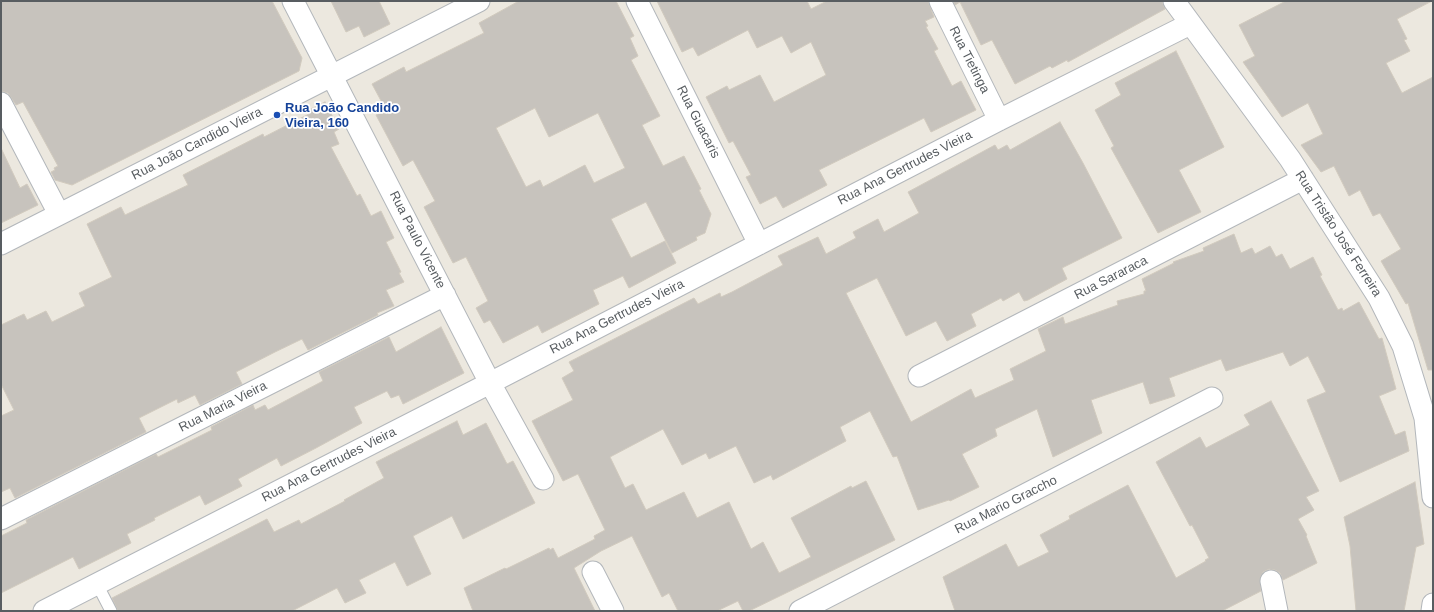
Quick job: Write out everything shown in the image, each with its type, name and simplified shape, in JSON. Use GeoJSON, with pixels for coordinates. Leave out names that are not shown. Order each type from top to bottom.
{"type":"FeatureCollection","features":[{"type":"Feature","properties":{"kind":"street","name":"Rua Paulo Vicente"},"geometry":{"type":"LineString","coordinates":[[293,1],[490,383],[543,479]]}},
{"type":"Feature","properties":{"kind":"street","name":"Rua João Candido Vieira"},"geometry":{"type":"LineString","coordinates":[[1,244],[479,1]]}},
{"type":"Feature","properties":{"kind":"street","name":"Rua Guacaris"},"geometry":{"type":"LineString","coordinates":[[637,1],[759,244]]}},
{"type":"Feature","properties":{"kind":"street","name":"Rua Tietinga"},"geometry":{"type":"LineString","coordinates":[[940,1],[999,120]]}},
{"type":"Feature","properties":{"kind":"street","name":"Rua Tristão José Ferreira"},"geometry":{"type":"LineString","coordinates":[[1174,1],[1290,159],[1379,298],[1403,346],[1425,418],[1433,497]]}},
{"type":"Feature","properties":{"kind":"street","name":"Rua Ana Gertrudes Vieira"},"geometry":{"type":"LineString","coordinates":[[44,611],[999,120],[1190,24]]}},
{"type":"Feature","properties":{"kind":"street"},"geometry":{"type":"LineString","coordinates":[[1,103],[59,214]]}},
{"type":"Feature","properties":{"kind":"street","name":"Rua Sararaca"},"geometry":{"type":"LineString","coordinates":[[919,376],[1303,179]]}},
{"type":"Feature","properties":{"kind":"street","name":"Rua Maria Vieira"},"geometry":{"type":"LineString","coordinates":[[1,519],[445,295]]}},
{"type":"Feature","properties":{"kind":"street","name":"Rua Mario Graccho"},"geometry":{"type":"LineString","coordinates":[[800,611],[1212,398]]}},
{"type":"Feature","properties":{"kind":"street"},"geometry":{"type":"LineString","coordinates":[[593,572],[613,611]]}},
{"type":"Feature","properties":{"kind":"street"},"geometry":{"type":"LineString","coordinates":[[1271,581],[1277,611]]}},
{"type":"Feature","properties":{"kind":"street"},"geometry":{"type":"LineString","coordinates":[[1432,611],[1433,604]]}},
{"type":"Feature","properties":{"kind":"lane"},"geometry":{"type":"LineString","coordinates":[[97,584],[111,611]]}},
{"type":"Feature","properties":{"kind":"building"},"geometry":{"type":"Polygon","coordinates":[[[1,1],[272,1],[302,58],[299,71],[72,185],[55,180],[51,172],[58,166],[23,102],[16,105],[8,93],[1,91],[1,1]]]}},
{"type":"Feature","properties":{"kind":"building"},"geometry":{"type":"Polygon","coordinates":[[[331,1],[379,1],[390,24],[364,37],[359,26],[346,32],[331,1]]]}},
{"type":"Feature","properties":{"kind":"building"},"geometry":{"type":"Polygon","coordinates":[[[519,1],[616,1],[634,36],[630,38],[638,56],[631,60],[660,116],[642,125],[663,166],[684,156],[701,189],[699,190],[711,214],[705,233],[696,237],[697,240],[672,253],[646,202],[611,219],[631,258],[665,241],[676,263],[629,288],[623,276],[593,290],[599,304],[542,333],[538,325],[503,343],[490,320],[484,323],[476,308],[488,301],[466,257],[453,263],[424,207],[435,201],[413,160],[403,166],[376,115],[386,110],[372,84],[404,67],[406,72],[484,33],[479,23],[519,1]],[[535,108],[496,128],[526,187],[540,180],[543,187],[585,165],[594,183],[625,168],[598,113],[549,137],[535,108]]]}},
{"type":"Feature","properties":{"kind":"building"},"geometry":{"type":"Polygon","coordinates":[[[657,1],[807,1],[811,9],[827,1],[928,1],[934,17],[925,21],[928,26],[926,27],[938,49],[934,51],[952,86],[961,81],[976,110],[931,132],[924,118],[819,170],[827,185],[783,208],[776,196],[760,204],[746,177],[751,175],[733,141],[729,143],[706,97],[727,86],[729,90],[760,75],[774,102],[826,75],[811,42],[791,53],[782,36],[757,48],[748,30],[698,56],[693,47],[682,52],[657,1]]]}},
{"type":"Feature","properties":{"kind":"building"},"geometry":{"type":"Polygon","coordinates":[[[953,1],[1162,1],[1165,9],[1068,62],[1067,60],[1052,68],[1050,66],[1015,84],[992,40],[981,45],[960,2],[955,5],[953,1]]]}},
{"type":"Feature","properties":{"kind":"building"},"geometry":{"type":"Polygon","coordinates":[[[1286,1],[1432,1],[1397,19],[1407,39],[1404,40],[1410,51],[1386,63],[1402,93],[1433,77],[1433,370],[1428,370],[1408,303],[1406,304],[1381,261],[1401,249],[1380,213],[1373,216],[1360,190],[1349,196],[1334,166],[1321,172],[1301,145],[1323,134],[1308,103],[1282,117],[1243,62],[1255,56],[1239,25],[1286,1]]]}},
{"type":"Feature","properties":{"kind":"building"},"geometry":{"type":"Polygon","coordinates":[[[1176,51],[1224,147],[1179,170],[1201,212],[1158,233],[1111,148],[1114,146],[1095,110],[1121,95],[1115,83],[1176,51]]]}},
{"type":"Feature","properties":{"kind":"building"},"geometry":{"type":"Polygon","coordinates":[[[325,102],[339,129],[334,132],[339,144],[331,147],[357,196],[360,194],[371,216],[381,211],[394,238],[386,242],[401,272],[399,273],[404,282],[386,290],[394,306],[377,313],[378,315],[308,350],[302,339],[275,352],[236,372],[242,384],[200,405],[195,395],[178,403],[177,399],[139,418],[146,432],[15,498],[10,488],[1,492],[1,416],[14,410],[1,384],[1,325],[24,314],[27,320],[46,311],[52,322],[85,306],[79,293],[112,277],[87,224],[121,207],[125,215],[188,185],[183,175],[263,134],[264,137],[309,114],[307,111],[325,102]]]}},
{"type":"Feature","properties":{"kind":"building"},"geometry":{"type":"Polygon","coordinates":[[[1060,122],[1122,238],[1062,268],[1067,279],[1028,300],[1024,301],[1019,292],[1003,301],[1001,298],[971,314],[976,326],[947,341],[936,321],[906,336],[877,278],[846,293],[911,422],[971,389],[975,398],[1014,380],[1010,369],[1046,351],[1038,329],[1063,317],[1065,324],[1118,305],[1117,301],[1144,294],[1144,291],[1146,291],[1142,279],[1174,263],[1173,262],[1204,251],[1203,248],[1234,234],[1241,253],[1252,248],[1255,254],[1270,246],[1276,257],[1282,254],[1290,269],[1313,257],[1322,275],[1320,276],[1338,310],[1342,308],[1343,311],[1359,302],[1379,339],[1382,338],[1396,389],[1379,396],[1395,435],[1405,431],[1409,451],[1340,482],[1307,400],[1326,392],[1308,356],[1290,366],[1283,352],[1226,371],[1221,359],[1169,378],[1175,396],[1150,404],[1143,382],[1091,400],[1102,433],[1053,457],[1037,409],[995,429],[997,436],[962,454],[979,487],[950,501],[949,500],[918,510],[897,456],[893,457],[870,411],[840,427],[846,441],[773,480],[771,475],[754,483],[736,446],[709,459],[706,453],[682,465],[663,429],[610,457],[625,488],[633,484],[646,510],[684,492],[697,518],[729,502],[751,549],[763,542],[779,573],[811,557],[791,518],[851,486],[852,488],[866,481],[895,540],[749,611],[743,611],[738,601],[717,611],[678,611],[669,593],[662,597],[632,536],[601,551],[574,568],[595,611],[473,611],[464,588],[549,548],[550,550],[553,548],[558,558],[595,539],[594,536],[605,530],[578,474],[563,481],[532,421],[573,400],[562,378],[574,371],[569,362],[694,298],[698,304],[720,293],[721,297],[732,292],[783,265],[778,256],[818,237],[826,254],[856,238],[853,232],[878,219],[884,232],[919,213],[908,192],[995,145],[998,150],[1007,145],[1010,150],[1060,122]]]}},
{"type":"Feature","properties":{"kind":"building"},"geometry":{"type":"Polygon","coordinates":[[[1,148],[20,188],[27,184],[38,205],[1,223],[1,148]]]}},
{"type":"Feature","properties":{"kind":"building"},"geometry":{"type":"Polygon","coordinates":[[[441,327],[464,373],[403,404],[399,395],[391,398],[387,391],[354,407],[362,423],[316,448],[281,466],[277,458],[238,479],[242,486],[205,505],[200,495],[154,518],[155,520],[127,534],[131,543],[79,569],[73,557],[1,593],[1,536],[27,523],[26,520],[156,454],[158,457],[212,430],[211,427],[253,405],[255,410],[265,405],[268,410],[323,381],[319,372],[389,337],[396,352],[441,327]]]}},
{"type":"Feature","properties":{"kind":"building"},"geometry":{"type":"Polygon","coordinates":[[[1271,401],[1319,491],[1306,497],[1314,510],[1298,519],[1307,535],[1306,536],[1317,563],[1283,580],[1280,573],[1275,570],[1269,569],[1263,572],[1260,578],[1261,591],[1222,611],[955,611],[943,577],[1006,544],[1018,567],[1049,552],[1040,535],[1070,519],[1069,516],[1128,485],[1176,578],[1206,561],[1205,560],[1209,558],[1156,462],[1200,437],[1206,448],[1250,425],[1244,415],[1271,401]]]}},
{"type":"Feature","properties":{"kind":"building"},"geometry":{"type":"Polygon","coordinates":[[[457,421],[463,435],[486,423],[507,464],[513,461],[535,503],[463,539],[452,516],[413,536],[431,574],[407,586],[395,562],[359,580],[366,593],[345,603],[337,588],[292,611],[118,611],[112,598],[267,519],[274,532],[299,520],[301,524],[345,501],[344,500],[384,478],[376,462],[457,421]]]}},
{"type":"Feature","properties":{"kind":"building"},"geometry":{"type":"Polygon","coordinates":[[[1415,482],[1424,544],[1416,547],[1404,611],[1356,611],[1350,546],[1344,517],[1415,482]]]}},
{"type":"Feature","properties":{"kind":"place","name":"Rua João Candido Vieira, 160"},"geometry":{"type":"Point","coordinates":[277,115]}}]}
